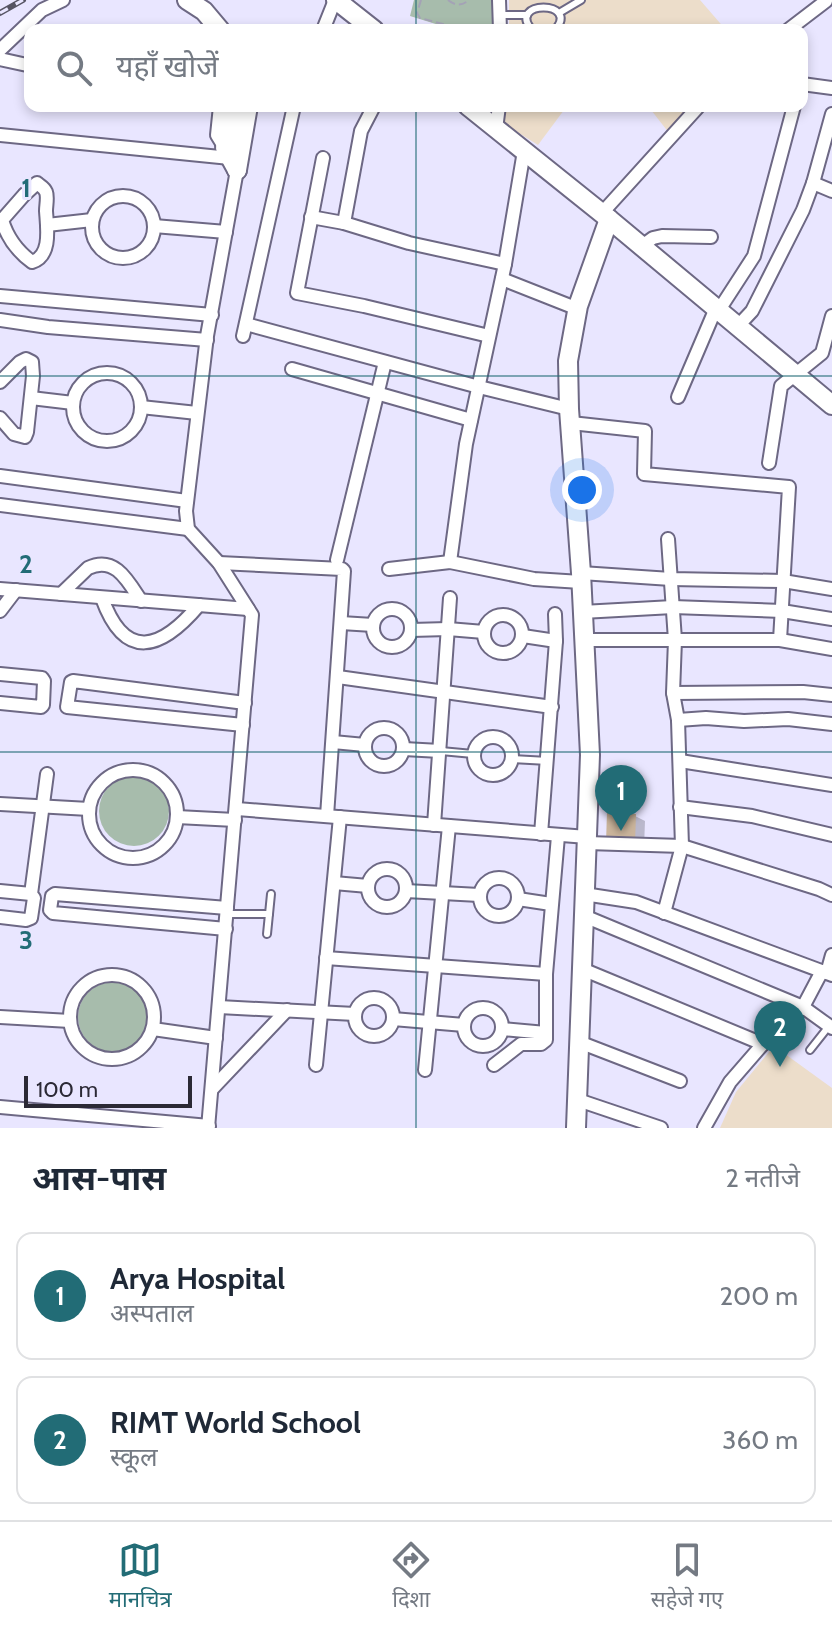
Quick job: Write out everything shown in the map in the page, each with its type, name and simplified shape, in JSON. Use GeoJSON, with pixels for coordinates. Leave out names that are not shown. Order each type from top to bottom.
{"type":"FeatureCollection","features":[{"type":"Feature","properties":{"kind":"street"},"geometry":{"type":"LineString","coordinates":[[27,24],[42,10],[63,0]]}},
{"type":"Feature","properties":{"kind":"street"},"geometry":{"type":"LineString","coordinates":[[187,0],[204,11],[215,24]]}},
{"type":"Feature","properties":{"kind":"street"},"geometry":{"type":"LineString","coordinates":[[211,0],[229,24]]}},
{"type":"Feature","properties":{"kind":"street"},"geometry":{"type":"LineString","coordinates":[[326,0],[334,0],[366,24]]}},
{"type":"Feature","properties":{"kind":"street"},"geometry":{"type":"LineString","coordinates":[[325,24],[334,0]]}},
{"type":"Feature","properties":{"kind":"street"},"geometry":{"type":"LineString","coordinates":[[499,0],[500,24]]}},
{"type":"Feature","properties":{"kind":"street"},"geometry":{"type":"LineString","coordinates":[[796,24],[826,0],[832,8]]}},
{"type":"Feature","properties":{"kind":"street"},"geometry":{"type":"LineString","coordinates":[[0,50],[24,27]]}},
{"type":"Feature","properties":{"kind":"street"},"geometry":{"type":"LineString","coordinates":[[0,59],[24,68]]}},
{"type":"Feature","properties":{"kind":"street"},"geometry":{"type":"LineString","coordinates":[[808,85],[832,88]]}},
{"type":"Feature","properties":{"kind":"street"},"geometry":{"type":"LineString","coordinates":[[219,112],[217,135],[231,159]]}},
{"type":"Feature","properties":{"kind":"street"},"geometry":{"type":"LineString","coordinates":[[0,1107],[208,1127],[252,615],[219,563],[188,529],[187,501],[207,340],[226,232],[232,112]]}},
{"type":"Feature","properties":{"kind":"street"},"geometry":{"type":"LineString","coordinates":[[231,159],[246,112]]}},
{"type":"Feature","properties":{"kind":"street"},"geometry":{"type":"LineString","coordinates":[[293,112],[244,330],[385,362],[570,416],[645,431],[644,474],[789,487],[780,640]]}},
{"type":"Feature","properties":{"kind":"street"},"geometry":{"type":"LineString","coordinates":[[344,223],[361,131],[371,112]]}},
{"type":"Feature","properties":{"kind":"street"},"geometry":{"type":"LineString","coordinates":[[475,112],[606,216],[832,405]]}},
{"type":"Feature","properties":{"kind":"street"},"geometry":{"type":"LineString","coordinates":[[496,129],[498,112]]}},
{"type":"Feature","properties":{"kind":"street"},"geometry":{"type":"LineString","coordinates":[[578,1127],[590,755],[568,361],[578,309],[606,216],[694,112]]}},
{"type":"Feature","properties":{"kind":"street"},"geometry":{"type":"LineString","coordinates":[[678,397],[717,309],[754,256],[792,112]]}},
{"type":"Feature","properties":{"kind":"street"},"geometry":{"type":"LineString","coordinates":[[738,326],[752,311],[803,210],[832,114]]}},
{"type":"Feature","properties":{"kind":"street"},"geometry":{"type":"LineString","coordinates":[[0,135],[231,159]]}},
{"type":"Feature","properties":{"kind":"street"},"geometry":{"type":"LineString","coordinates":[[450,562],[471,420],[505,264],[524,151]]}},
{"type":"Feature","properties":{"kind":"street"},"geometry":{"type":"LineString","coordinates":[[323,158],[297,293],[489,336]]}},
{"type":"Feature","properties":{"kind":"street"},"geometry":{"type":"LineString","coordinates":[[37,183],[47,193],[45,247],[37,261],[32,262],[22,253],[7,235],[1,219],[37,183]]}},
{"type":"Feature","properties":{"kind":"street"},"geometry":{"type":"LineString","coordinates":[[813,183],[832,191]]}},
{"type":"Feature","properties":{"kind":"street"},"geometry":{"type":"LineString","coordinates":[[121,195],[131,196],[148,207],[153,216],[153,236],[143,252],[115,257],[106,254],[94,239],[92,220],[102,203],[121,195]]}},
{"type":"Feature","properties":{"kind":"street"},"geometry":{"type":"LineString","coordinates":[[311,217],[505,264]]}},
{"type":"Feature","properties":{"kind":"street"},"geometry":{"type":"LineString","coordinates":[[47,225],[92,220]]}},
{"type":"Feature","properties":{"kind":"street"},"geometry":{"type":"LineString","coordinates":[[154,226],[226,232]]}},
{"type":"Feature","properties":{"kind":"street"},"geometry":{"type":"LineString","coordinates":[[642,246],[662,236],[711,237]]}},
{"type":"Feature","properties":{"kind":"street"},"geometry":{"type":"LineString","coordinates":[[502,279],[578,309]]}},
{"type":"Feature","properties":{"kind":"street"},"geometry":{"type":"LineString","coordinates":[[0,296],[212,315]]}},
{"type":"Feature","properties":{"kind":"street"},"geometry":{"type":"LineString","coordinates":[[39,326],[42,300]]}},
{"type":"Feature","properties":{"kind":"street"},"geometry":{"type":"LineString","coordinates":[[115,333],[119,307]]}},
{"type":"Feature","properties":{"kind":"street"},"geometry":{"type":"LineString","coordinates":[[769,463],[781,386],[822,353],[832,316]]}},
{"type":"Feature","properties":{"kind":"street"},"geometry":{"type":"LineString","coordinates":[[0,320],[207,340]]}},
{"type":"Feature","properties":{"kind":"street"},"geometry":{"type":"LineString","coordinates":[[0,382],[20,362],[30,360],[33,367],[31,398],[25,437],[14,434],[0,418]]}},
{"type":"Feature","properties":{"kind":"street"},"geometry":{"type":"LineString","coordinates":[[337,560],[385,362]]}},
{"type":"Feature","properties":{"kind":"street"},"geometry":{"type":"LineString","coordinates":[[292,369],[471,420]]}},
{"type":"Feature","properties":{"kind":"street"},"geometry":{"type":"LineString","coordinates":[[114,373],[134,385],[141,407],[139,418],[126,435],[105,441],[94,439],[78,425],[73,414],[73,403],[82,383],[92,376],[114,373]]}},
{"type":"Feature","properties":{"kind":"street"},"geometry":{"type":"LineString","coordinates":[[31,398],[73,403]]}},
{"type":"Feature","properties":{"kind":"street"},"geometry":{"type":"LineString","coordinates":[[141,407],[197,413]]}},
{"type":"Feature","properties":{"kind":"street"},"geometry":{"type":"LineString","coordinates":[[0,476],[187,501]]}},
{"type":"Feature","properties":{"kind":"street"},"geometry":{"type":"LineString","coordinates":[[0,505],[188,529]]}},
{"type":"Feature","properties":{"kind":"street"},"geometry":{"type":"LineString","coordinates":[[664,913],[682,846],[668,539]]}},
{"type":"Feature","properties":{"kind":"street"},"geometry":{"type":"LineString","coordinates":[[389,569],[450,562],[534,579],[783,581],[832,589]]}},
{"type":"Feature","properties":{"kind":"street"},"geometry":{"type":"LineString","coordinates":[[219,563],[342,569],[344,576],[333,742],[334,883],[316,1065]]}},
{"type":"Feature","properties":{"kind":"street"},"geometry":{"type":"LineString","coordinates":[[61,594],[88,568],[105,564],[120,572],[141,601]]}},
{"type":"Feature","properties":{"kind":"street"},"geometry":{"type":"LineString","coordinates":[[0,589],[248,609]]}},
{"type":"Feature","properties":{"kind":"street"},"geometry":{"type":"LineString","coordinates":[[0,611],[16,590]]}},
{"type":"Feature","properties":{"kind":"street"},"geometry":{"type":"LineString","coordinates":[[102,598],[110,619],[122,635],[143,643],[169,634],[199,605]]}},
{"type":"Feature","properties":{"kind":"street"},"geometry":{"type":"LineString","coordinates":[[434,825],[450,598]]}},
{"type":"Feature","properties":{"kind":"street"},"geometry":{"type":"LineString","coordinates":[[582,612],[673,607],[782,611],[832,619]]}},
{"type":"Feature","properties":{"kind":"street"},"geometry":{"type":"LineString","coordinates":[[390,608],[408,617],[411,630],[406,641],[390,647],[379,642],[373,625],[378,614],[390,608]]}},
{"type":"Feature","properties":{"kind":"street"},"geometry":{"type":"LineString","coordinates":[[541,834],[552,707],[555,614]]}},
{"type":"Feature","properties":{"kind":"street"},"geometry":{"type":"LineString","coordinates":[[502,615],[515,619],[523,636],[518,647],[501,654],[486,644],[484,632],[490,620],[502,615]]}},
{"type":"Feature","properties":{"kind":"street"},"geometry":{"type":"LineString","coordinates":[[341,623],[373,625]]}},
{"type":"Feature","properties":{"kind":"street"},"geometry":{"type":"LineString","coordinates":[[411,630],[484,632]]}},
{"type":"Feature","properties":{"kind":"street"},"geometry":{"type":"LineString","coordinates":[[523,636],[556,641]]}},
{"type":"Feature","properties":{"kind":"street"},"geometry":{"type":"LineString","coordinates":[[584,640],[780,640],[832,649]]}},
{"type":"Feature","properties":{"kind":"street"},"geometry":{"type":"LineString","coordinates":[[0,674],[42,678],[44,681],[41,707],[0,703]]}},
{"type":"Feature","properties":{"kind":"street"},"geometry":{"type":"LineString","coordinates":[[338,677],[552,707]]}},
{"type":"Feature","properties":{"kind":"street"},"geometry":{"type":"LineString","coordinates":[[243,725],[67,707],[73,681],[245,703]]}},
{"type":"Feature","properties":{"kind":"street"},"geometry":{"type":"LineString","coordinates":[[673,693],[803,692],[832,695]]}},
{"type":"Feature","properties":{"kind":"street"},"geometry":{"type":"LineString","coordinates":[[678,720],[788,719],[832,724]]}},
{"type":"Feature","properties":{"kind":"street"},"geometry":{"type":"LineString","coordinates":[[390,728],[401,736],[404,749],[394,764],[382,766],[371,761],[365,745],[371,733],[390,728]]}},
{"type":"Feature","properties":{"kind":"street"},"geometry":{"type":"LineString","coordinates":[[495,737],[510,747],[512,759],[501,774],[487,775],[477,767],[473,754],[483,739],[495,737]]}},
{"type":"Feature","properties":{"kind":"street"},"geometry":{"type":"LineString","coordinates":[[333,742],[365,745]]}},
{"type":"Feature","properties":{"kind":"street"},"geometry":{"type":"LineString","coordinates":[[404,749],[440,751]]}},
{"type":"Feature","properties":{"kind":"street"},"geometry":{"type":"LineString","coordinates":[[680,761],[832,785]]}},
{"type":"Feature","properties":{"kind":"street"},"geometry":{"type":"LineString","coordinates":[[130,770],[145,771],[169,788],[176,802],[177,817],[175,828],[164,846],[135,858],[114,854],[105,848],[92,830],[89,809],[93,794],[102,782],[130,770]]}},
{"type":"Feature","properties":{"kind":"street"},"geometry":{"type":"LineString","coordinates":[[0,917],[31,918],[34,898],[31,894],[47,774]]}},
{"type":"Feature","properties":{"kind":"street"},"geometry":{"type":"LineString","coordinates":[[0,804],[89,809]]}},
{"type":"Feature","properties":{"kind":"street"},"geometry":{"type":"LineString","coordinates":[[680,807],[752,816],[832,835]]}},
{"type":"Feature","properties":{"kind":"street"},"geometry":{"type":"LineString","coordinates":[[177,817],[236,814],[334,817],[682,846],[832,895]]}},
{"type":"Feature","properties":{"kind":"street"},"geometry":{"type":"LineString","coordinates":[[425,1070],[449,826]]}},
{"type":"Feature","properties":{"kind":"street"},"geometry":{"type":"LineString","coordinates":[[494,1065],[521,1044],[541,1044],[546,1040],[546,974],[558,836]]}},
{"type":"Feature","properties":{"kind":"street"},"geometry":{"type":"LineString","coordinates":[[392,870],[403,878],[406,891],[397,905],[385,908],[374,903],[368,886],[379,871],[392,870]]}},
{"type":"Feature","properties":{"kind":"street"},"geometry":{"type":"LineString","coordinates":[[501,878],[512,883],[518,899],[512,911],[500,917],[482,908],[479,895],[489,880],[501,878]]}},
{"type":"Feature","properties":{"kind":"street"},"geometry":{"type":"LineString","coordinates":[[334,883],[368,886]]}},
{"type":"Feature","properties":{"kind":"street"},"geometry":{"type":"LineString","coordinates":[[0,891],[31,894]]}},
{"type":"Feature","properties":{"kind":"street"},"geometry":{"type":"LineString","coordinates":[[406,891],[479,895]]}},
{"type":"Feature","properties":{"kind":"street"},"geometry":{"type":"LineString","coordinates":[[226,929],[53,913],[50,910],[55,894],[227,911]]}},
{"type":"Feature","properties":{"kind":"street"},"geometry":{"type":"LineString","coordinates":[[584,894],[636,902],[827,973]]}},
{"type":"Feature","properties":{"kind":"street"},"geometry":{"type":"LineString","coordinates":[[518,899],[551,904]]}},
{"type":"Feature","properties":{"kind":"street"},"geometry":{"type":"LineString","coordinates":[[584,916],[803,1007],[830,1027]]}},
{"type":"Feature","properties":{"kind":"street"},"geometry":{"type":"LineString","coordinates":[[704,1128],[730,1082],[763,1044],[803,1007],[827,973],[832,955]]}},
{"type":"Feature","properties":{"kind":"street"},"geometry":{"type":"LineString","coordinates":[[326,958],[546,974]]}},
{"type":"Feature","properties":{"kind":"street"},"geometry":{"type":"LineString","coordinates":[[582,969],[763,1044]]}},
{"type":"Feature","properties":{"kind":"street"},"geometry":{"type":"LineString","coordinates":[[110,975],[122,976],[142,987],[153,1007],[153,1029],[149,1039],[134,1054],[114,1059],[103,1058],[84,1049],[70,1021],[74,999],[80,989],[99,977],[110,975]]}},
{"type":"Feature","properties":{"kind":"street"},"geometry":{"type":"LineString","coordinates":[[379,998],[390,1006],[393,1019],[384,1034],[372,1036],[357,1026],[355,1014],[360,1003],[379,998]]}},
{"type":"Feature","properties":{"kind":"street"},"geometry":{"type":"LineString","coordinates":[[219,1007],[355,1014]]}},
{"type":"Feature","properties":{"kind":"street"},"geometry":{"type":"LineString","coordinates":[[481,1007],[499,1016],[502,1029],[497,1040],[481,1046],[466,1036],[464,1025],[469,1013],[481,1007]]}},
{"type":"Feature","properties":{"kind":"street"},"geometry":{"type":"LineString","coordinates":[[212,1089],[287,1010]]}},
{"type":"Feature","properties":{"kind":"street"},"geometry":{"type":"LineString","coordinates":[[0,1017],[70,1021]]}},
{"type":"Feature","properties":{"kind":"street"},"geometry":{"type":"LineString","coordinates":[[393,1019],[464,1025]]}},
{"type":"Feature","properties":{"kind":"street"},"geometry":{"type":"LineString","coordinates":[[153,1029],[216,1038]]}},
{"type":"Feature","properties":{"kind":"street"},"geometry":{"type":"LineString","coordinates":[[502,1029],[546,1033]]}},
{"type":"Feature","properties":{"kind":"street"},"geometry":{"type":"LineString","coordinates":[[579,1042],[680,1081]]}},
{"type":"Feature","properties":{"kind":"street"},"geometry":{"type":"LineString","coordinates":[[578,1100],[661,1128]]}},
{"type":"Feature","properties":{"kind":"lane"},"geometry":{"type":"LineString","coordinates":[[529,24],[527,15],[532,5],[543,0],[553,4],[559,13],[558,24]]}},
{"type":"Feature","properties":{"kind":"lane"},"geometry":{"type":"LineString","coordinates":[[559,13],[581,0]]}},
{"type":"Feature","properties":{"kind":"lane"},"geometry":{"type":"LineString","coordinates":[[500,15],[527,15]]}},
{"type":"Feature","properties":{"kind":"lane"},"geometry":{"type":"LineString","coordinates":[[440,751],[473,754]]}},
{"type":"Feature","properties":{"kind":"lane"},"geometry":{"type":"LineString","coordinates":[[512,759],[548,761]]}},
{"type":"Feature","properties":{"kind":"lane"},"geometry":{"type":"LineString","coordinates":[[267,934],[271,894]]}},
{"type":"Feature","properties":{"kind":"lane"},"geometry":{"type":"LineString","coordinates":[[227,911],[269,914]]}},
{"type":"Feature","properties":{"kind":"lane"},"geometry":{"type":"LineString","coordinates":[[810,1050],[830,1027]]}},
{"type":"Feature","properties":{"kind":"path"},"geometry":{"type":"LineString","coordinates":[[421,0],[417,13],[420,18],[443,24]]}},
{"type":"Feature","properties":{"kind":"path"},"geometry":{"type":"LineString","coordinates":[[448,0],[461,5],[469,0]]}},
{"type":"Feature","properties":{"kind":"shaded area"},"geometry":{"type":"Polygon","coordinates":[[[509,0],[700,0],[721,24],[509,24],[509,0]]]}},
{"type":"Feature","properties":{"kind":"shaded area"},"geometry":{"type":"Polygon","coordinates":[[[504,112],[563,112],[538,145],[503,123],[504,112]]]}},
{"type":"Feature","properties":{"kind":"shaded area"},"geometry":{"type":"Polygon","coordinates":[[[653,112],[688,112],[669,133],[653,112]]]}},
{"type":"Feature","properties":{"kind":"shaded area"},"geometry":{"type":"Polygon","coordinates":[[[774,1046],[832,1088],[832,1128],[720,1128],[736,1092],[774,1046]]]}},
{"type":"Feature","properties":{"kind":"green space"},"geometry":{"type":"Polygon","coordinates":[[[414,0],[496,0],[497,24],[436,24],[410,16],[414,0]]]}},
{"type":"Feature","properties":{"kind":"green space"},"geometry":{"type":"Polygon","coordinates":[[[134,776],[153,782],[163,792],[169,811],[163,830],[153,840],[134,846],[115,840],[105,830],[99,811],[105,792],[115,782],[134,776]]]}},
{"type":"Feature","properties":{"kind":"green space"},"geometry":{"type":"Polygon","coordinates":[[[113,982],[138,992],[148,1017],[138,1042],[113,1052],[88,1042],[78,1017],[88,992],[113,982]]]}},
{"type":"Feature","properties":{"kind":"building"},"geometry":{"type":"Polygon","coordinates":[[[607,812],[636,814],[635,844],[606,843],[607,812]]]}},
{"type":"Feature","properties":{"kind":"railway"},"geometry":{"type":"LineString","coordinates":[[0,13],[23,0]]}},
{"type":"Feature","properties":{"kind":"place","name":"Arya Hospital"},"geometry":{"type":"Point","coordinates":[621,831]}},
{"type":"Feature","properties":{"kind":"place","name":"RIMT World School"},"geometry":{"type":"Point","coordinates":[780,1067]}}]}
